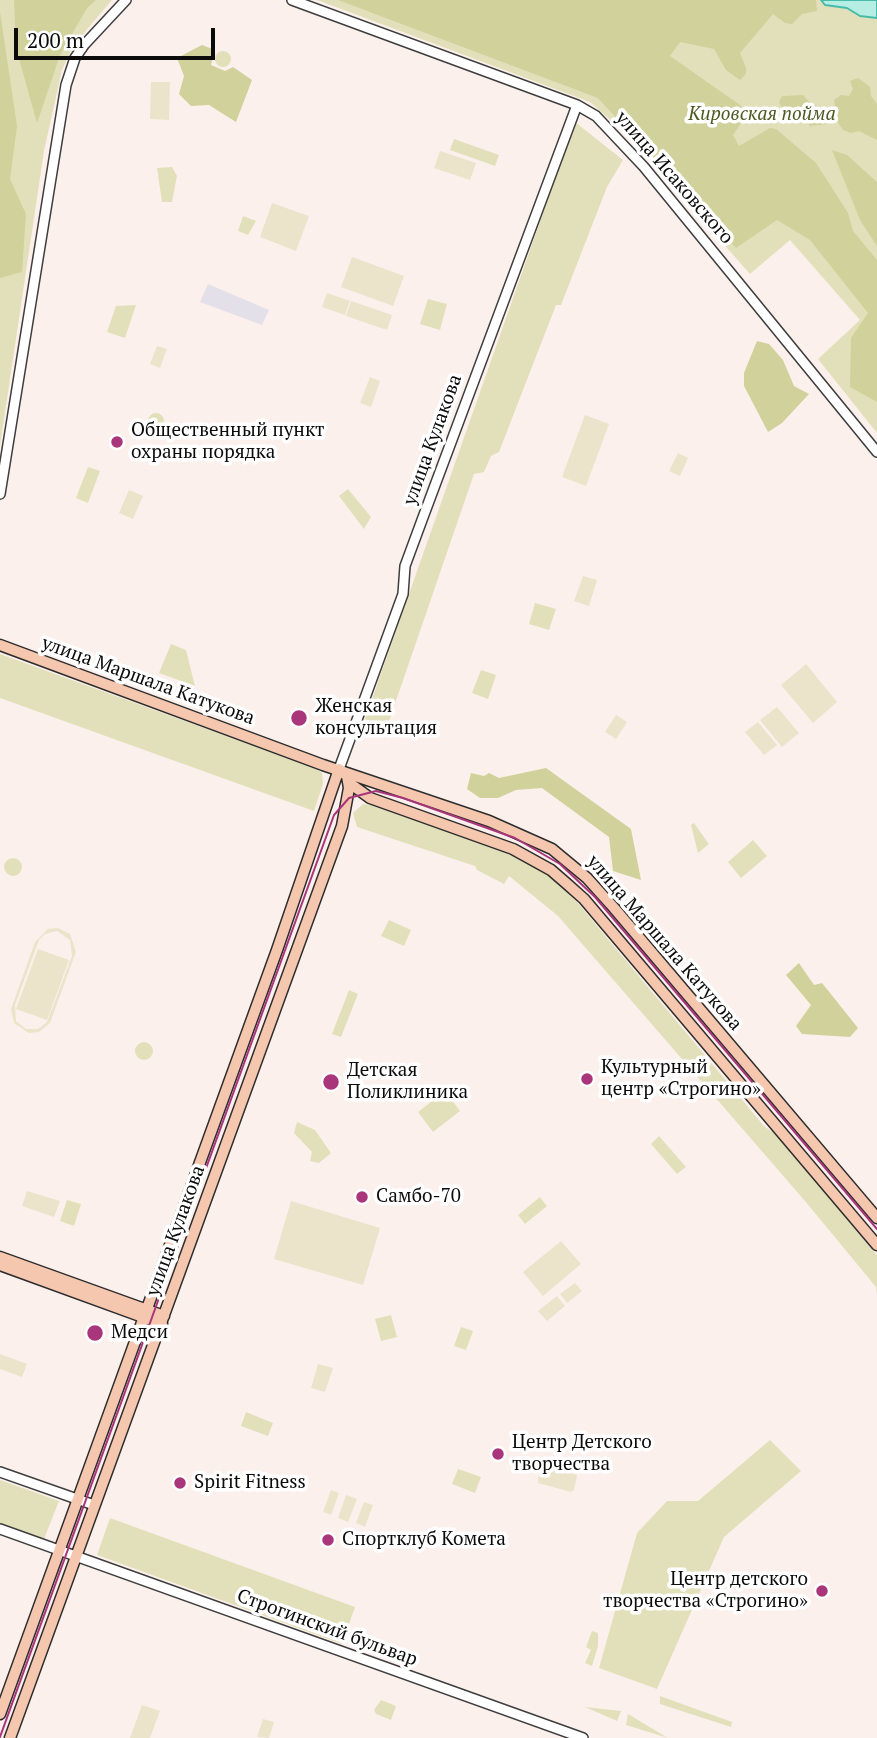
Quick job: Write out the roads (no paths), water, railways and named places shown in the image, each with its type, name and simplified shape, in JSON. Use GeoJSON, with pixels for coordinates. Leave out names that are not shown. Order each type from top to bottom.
{"type":"FeatureCollection","features":[{"type":"Feature","properties":{"kind":"main road","name":"улица Маршала Катукова"},"geometry":{"type":"LineString","coordinates":[[0,645],[323,765],[343,776],[367,797],[513,849],[551,870],[584,899],[877,1245]]}},
{"type":"Feature","properties":{"kind":"main road","name":"улица Маршала Катукова"},"geometry":{"type":"LineString","coordinates":[[343,776],[359,775],[515,831],[566,859],[614,908],[877,1218]]}},
{"type":"Feature","properties":{"kind":"main road","name":"улица Кулакова"},"geometry":{"type":"LineString","coordinates":[[0,1714],[333,790],[343,776]]}},
{"type":"Feature","properties":{"kind":"main road","name":"улица Кулакова"},"geometry":{"type":"LineString","coordinates":[[10,1738],[346,814],[343,776]]}},
{"type":"Feature","properties":{"kind":"main road"},"geometry":{"type":"LineString","coordinates":[[326,811],[340,805],[346,814],[357,803],[379,801]]}},
{"type":"Feature","properties":{"kind":"main road"},"geometry":{"type":"LineString","coordinates":[[0,1257],[145,1314]]}},
{"type":"Feature","properties":{"kind":"main road"},"geometry":{"type":"LineString","coordinates":[[0,1265],[163,1320]]}},
{"type":"Feature","properties":{"kind":"street"},"geometry":{"type":"LineString","coordinates":[[0,494],[70,72],[92,34],[126,0]]}},
{"type":"Feature","properties":{"kind":"street","name":"улица Исаковского"},"geometry":{"type":"LineString","coordinates":[[292,0],[577,105],[606,125],[638,159],[877,452]]}},
{"type":"Feature","properties":{"kind":"street","name":"улица Кулакова"},"geometry":{"type":"LineString","coordinates":[[343,776],[403,594],[405,566],[577,105]]}},
{"type":"Feature","properties":{"kind":"street"},"geometry":{"type":"LineString","coordinates":[[0,1472],[94,1505]]}},
{"type":"Feature","properties":{"kind":"street","name":"Строгинский бульвар"},"geometry":{"type":"LineString","coordinates":[[0,1529],[583,1738]]}},
{"type":"Feature","properties":{"kind":"water"},"geometry":{"type":"Polygon","coordinates":[[[821,0],[877,0],[877,18],[860,16],[847,8],[825,5],[821,0]]]}},
{"type":"Feature","properties":{"kind":"tram line"},"geometry":{"type":"LineString","coordinates":[[0,1737],[334,815],[349,798],[376,791],[403,798],[515,838],[560,864],[595,897],[877,1229]]}},
{"type":"Feature","properties":{"kind":"place","name":"Общественный пункт охраны порядка"},"geometry":{"type":"Point","coordinates":[117,442]}},
{"type":"Feature","properties":{"kind":"place","name":"Женская консультация"},"geometry":{"type":"Point","coordinates":[299,718]}},
{"type":"Feature","properties":{"kind":"place","name":"Культурный центр «Строгино»"},"geometry":{"type":"Point","coordinates":[587,1079]}},
{"type":"Feature","properties":{"kind":"place","name":"Детская Поликлиника"},"geometry":{"type":"Point","coordinates":[331,1082]}},
{"type":"Feature","properties":{"kind":"place","name":"Самбо-70"},"geometry":{"type":"Point","coordinates":[362,1197]}},
{"type":"Feature","properties":{"kind":"place","name":"Медси"},"geometry":{"type":"Point","coordinates":[95,1333]}},
{"type":"Feature","properties":{"kind":"place","name":"Центр Детского творчества"},"geometry":{"type":"Point","coordinates":[498,1454]}},
{"type":"Feature","properties":{"kind":"place","name":"Spirit Fitness"},"geometry":{"type":"Point","coordinates":[180,1483]}},
{"type":"Feature","properties":{"kind":"place","name":"Спортклуб Комета"},"geometry":{"type":"Point","coordinates":[328,1540]}},
{"type":"Feature","properties":{"kind":"place","name":"Центр детского творчества «Строгино»"},"geometry":{"type":"Point","coordinates":[822,1591]}},
{"type":"Feature","properties":{"kind":"park label","name":"Кировская пойма"},"geometry":{"type":"Point","coordinates":[762,115]}}]}
